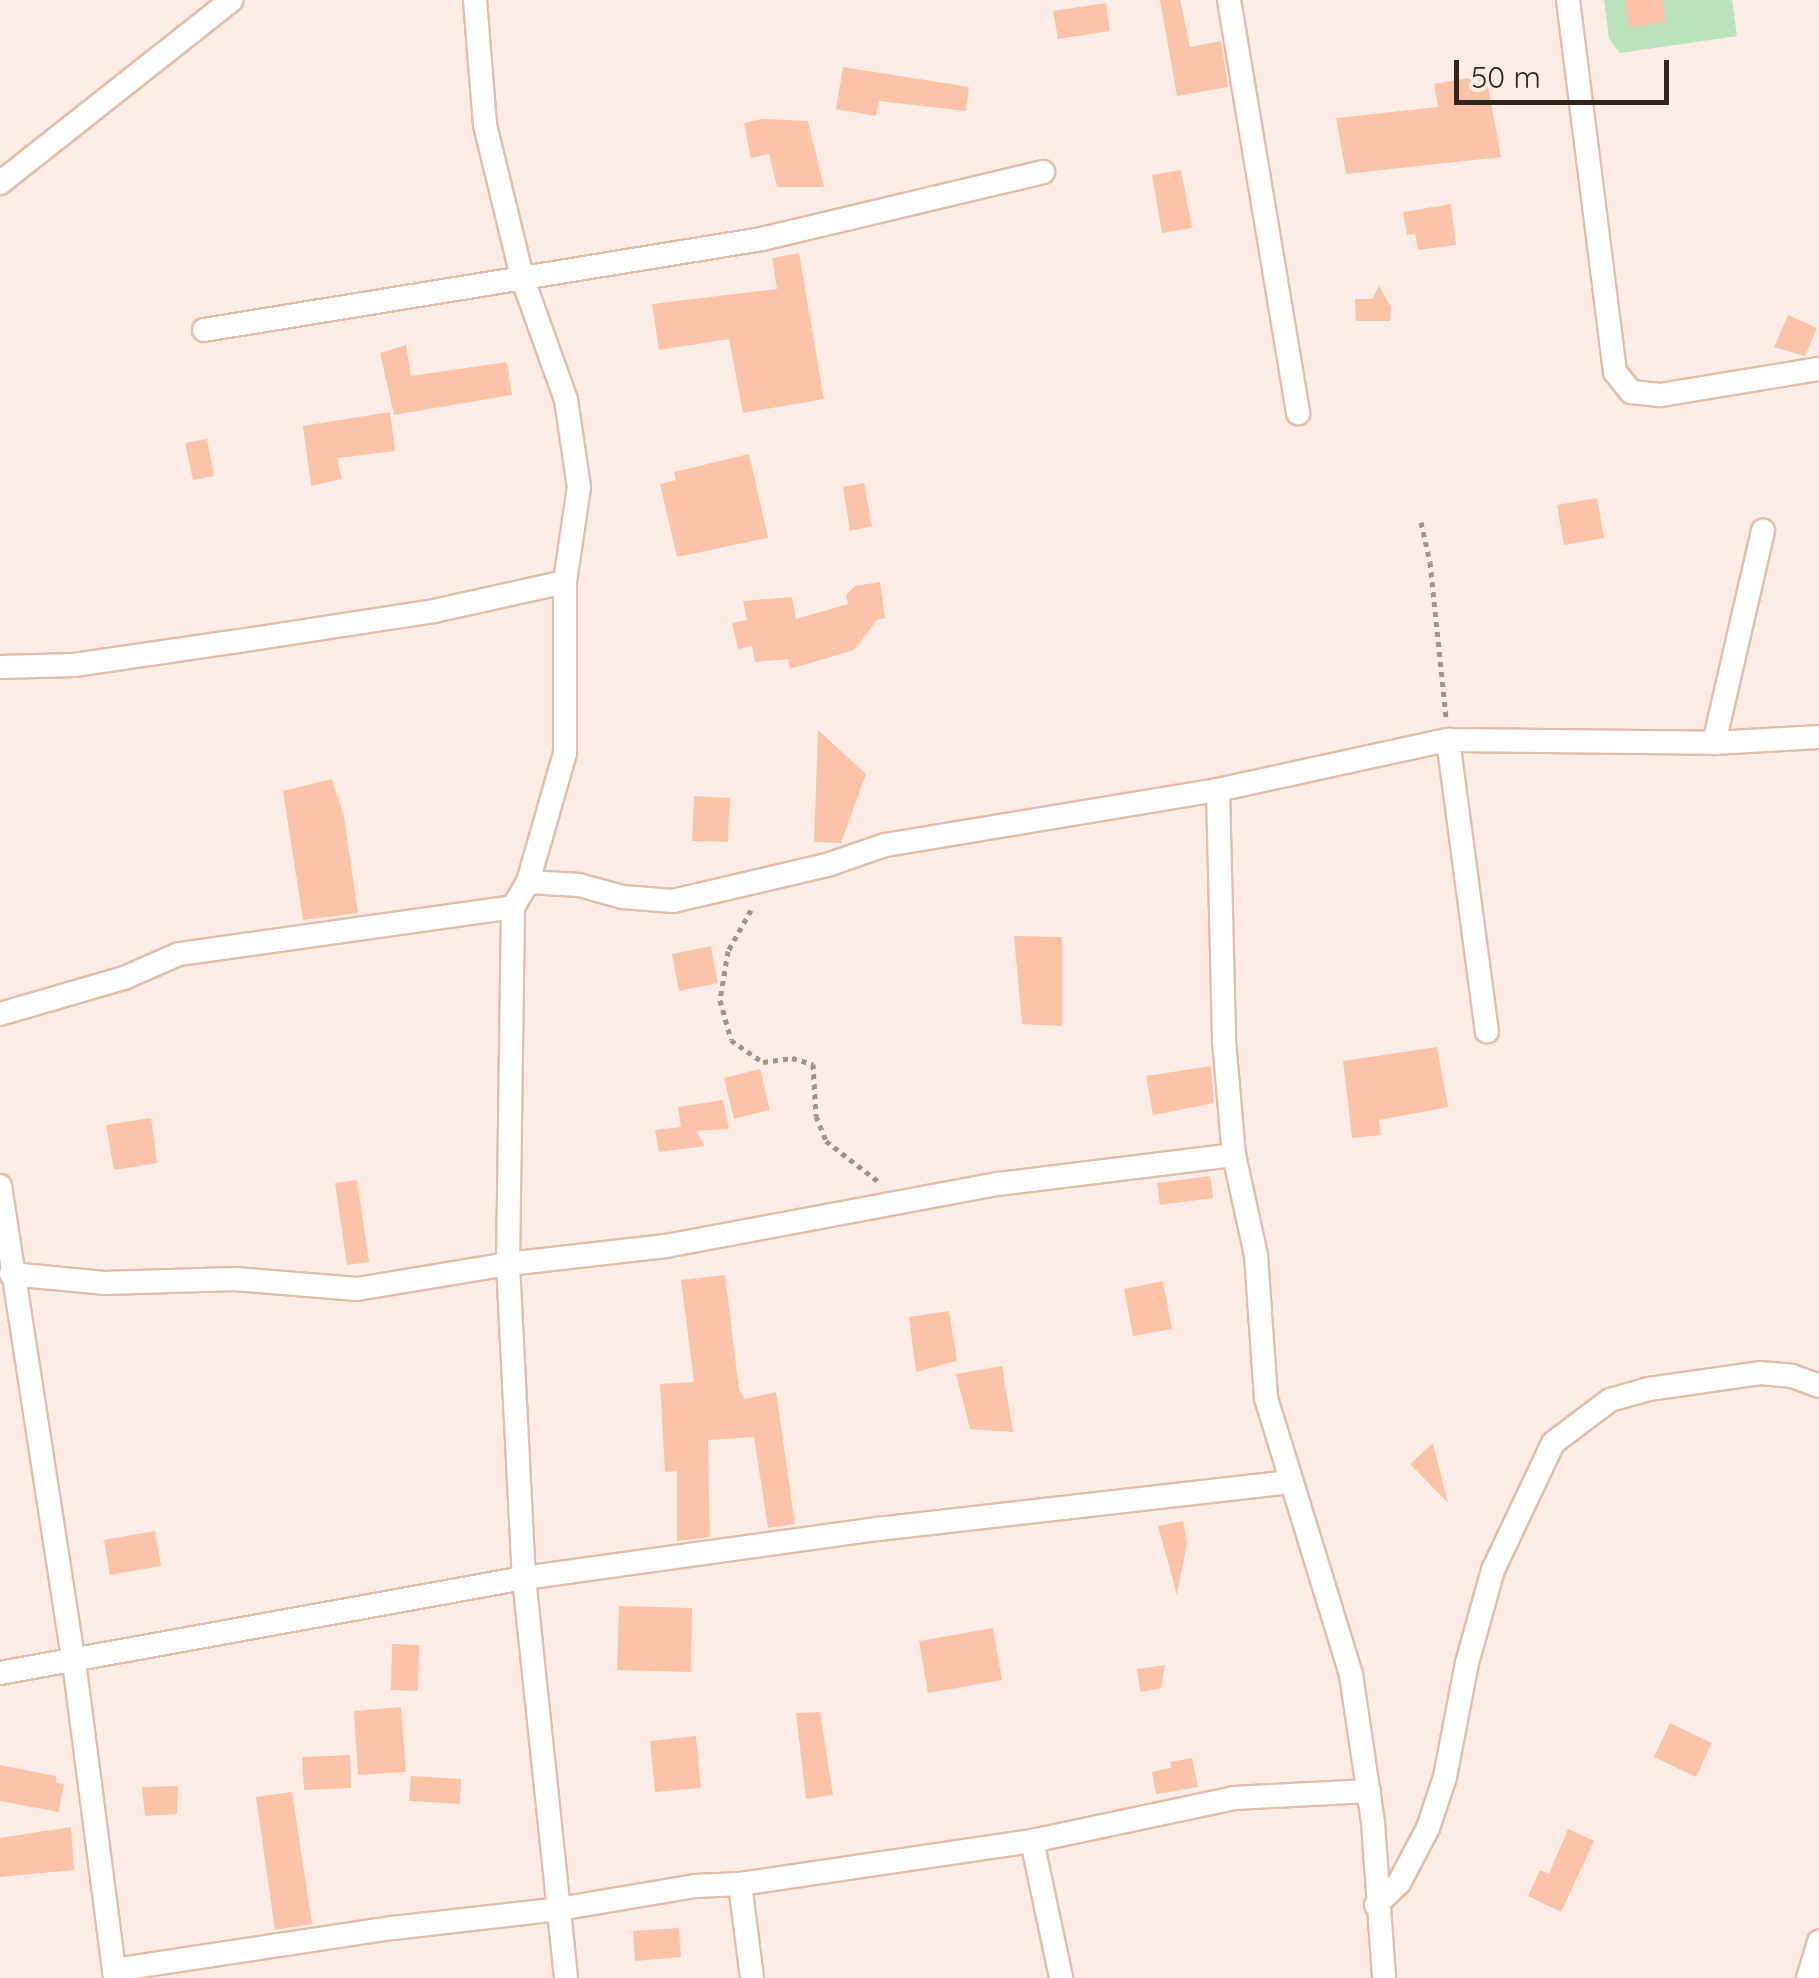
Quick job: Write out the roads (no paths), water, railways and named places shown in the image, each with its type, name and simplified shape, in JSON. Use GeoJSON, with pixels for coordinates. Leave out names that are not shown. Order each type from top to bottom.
{"type":"FeatureCollection","features":[{"type":"Feature","properties":{"kind":"street"},"geometry":{"type":"LineString","coordinates":[[0,182],[232,0]]}},
{"type":"Feature","properties":{"kind":"street"},"geometry":{"type":"LineString","coordinates":[[475,0],[486,125],[522,277],[566,400],[579,487],[566,582],[564,753],[528,882],[513,906],[508,1264],[524,1578],[566,1978]]}},
{"type":"Feature","properties":{"kind":"street"},"geometry":{"type":"LineString","coordinates":[[1230,0],[1298,414]]}},
{"type":"Feature","properties":{"kind":"street"},"geometry":{"type":"LineString","coordinates":[[1568,0],[1615,372],[1631,392],[1660,395],[1819,370]]}},
{"type":"Feature","properties":{"kind":"street"},"geometry":{"type":"LineString","coordinates":[[204,330],[762,239],[1043,172]]}},
{"type":"Feature","properties":{"kind":"street"},"geometry":{"type":"LineString","coordinates":[[1714,743],[1763,531]]}},
{"type":"Feature","properties":{"kind":"street"},"geometry":{"type":"LineString","coordinates":[[0,667],[74,664],[278,635],[434,611],[566,582]]}},
{"type":"Feature","properties":{"kind":"street"},"geometry":{"type":"LineString","coordinates":[[528,882],[579,885],[623,897],[674,900],[886,845],[1218,790],[1448,740],[1714,743],[1819,737]]}},
{"type":"Feature","properties":{"kind":"street"},"geometry":{"type":"LineString","coordinates":[[1448,740],[1487,1030]]}},
{"type":"Feature","properties":{"kind":"street"},"geometry":{"type":"LineString","coordinates":[[1218,790],[1218,938],[1234,1155],[1256,1255],[1266,1398],[1342,1641],[1370,1791],[1384,1978]]}},
{"type":"Feature","properties":{"kind":"street"},"geometry":{"type":"LineString","coordinates":[[0,1014],[124,978],[179,954],[513,906]]}},
{"type":"Feature","properties":{"kind":"street"},"geometry":{"type":"LineString","coordinates":[[11,1274],[104,1283],[235,1279],[357,1289],[508,1264],[666,1246],[920,1197],[1234,1155]]}},
{"type":"Feature","properties":{"kind":"street"},"geometry":{"type":"LineString","coordinates":[[0,1186],[74,1662],[115,1974],[392,1928],[559,1910],[694,1886],[740,1884],[1032,1841],[1146,1813],[1234,1798],[1370,1791]]}},
{"type":"Feature","properties":{"kind":"street"},"geometry":{"type":"LineString","coordinates":[[1376,1905],[1399,1884],[1428,1828],[1445,1778],[1466,1663],[1493,1570],[1553,1443],[1610,1400],[1649,1389],[1760,1373],[1792,1376],[1819,1386]]}},
{"type":"Feature","properties":{"kind":"street"},"geometry":{"type":"LineString","coordinates":[[0,1673],[524,1578],[878,1529],[1290,1482]]}},
{"type":"Feature","properties":{"kind":"street"},"geometry":{"type":"LineString","coordinates":[[1032,1841],[1061,1978]]}},
{"type":"Feature","properties":{"kind":"street"},"geometry":{"type":"LineString","coordinates":[[740,1884],[752,1978]]}},
{"type":"Feature","properties":{"kind":"street"},"geometry":{"type":"LineString","coordinates":[[1808,1978],[1819,1942]]}}]}
